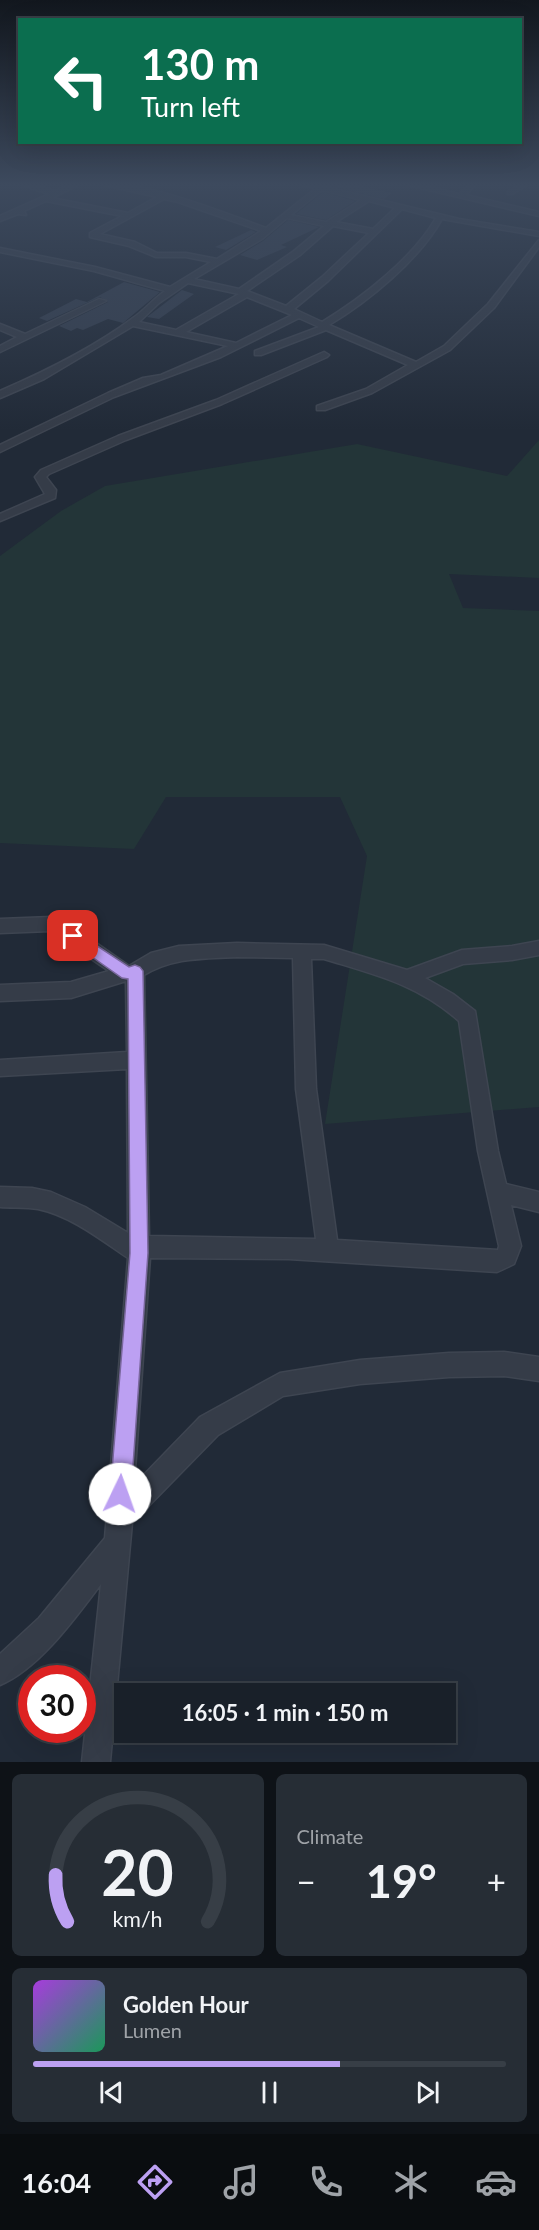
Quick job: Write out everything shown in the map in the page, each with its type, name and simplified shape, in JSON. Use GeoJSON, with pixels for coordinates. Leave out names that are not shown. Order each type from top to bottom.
{"type":"FeatureCollection","features":[{"type":"Feature","properties":{"kind":"street"},"geometry":{"type":"LineString","coordinates":[[76,265],[171,290]]}},
{"type":"Feature","properties":{"kind":"street"},"geometry":{"type":"LineString","coordinates":[[0,395],[91,350],[132,323],[171,290],[210,265]]}},
{"type":"Feature","properties":{"kind":"street"},"geometry":{"type":"LineString","coordinates":[[177,333],[243,293],[281,265]]}},
{"type":"Feature","properties":{"kind":"street"},"geometry":{"type":"LineString","coordinates":[[286,310],[297,304],[298,299],[340,265]]}},
{"type":"Feature","properties":{"kind":"street"},"geometry":{"type":"LineString","coordinates":[[258,353],[325,326],[364,298],[398,265]]}},
{"type":"Feature","properties":{"kind":"street"},"geometry":{"type":"LineString","coordinates":[[321,408],[362,394],[447,348],[491,306],[522,265]]}},
{"type":"Feature","properties":{"kind":"street"},"geometry":{"type":"LineString","coordinates":[[186,280],[243,293],[414,363],[416,366]]}},
{"type":"Feature","properties":{"kind":"street"},"geometry":{"type":"LineString","coordinates":[[0,349],[102,301]]}},
{"type":"Feature","properties":{"kind":"street"},"geometry":{"type":"LineString","coordinates":[[0,449],[111,395],[146,380],[163,377],[201,363],[297,316]]}},
{"type":"Feature","properties":{"kind":"street"},"geometry":{"type":"LineString","coordinates":[[132,323],[235,345]]}},
{"type":"Feature","properties":{"kind":"street"},"geometry":{"type":"LineString","coordinates":[[0,327],[24,337]]}},
{"type":"Feature","properties":{"kind":"street"},"geometry":{"type":"LineString","coordinates":[[0,518],[51,496],[50,490],[40,477],[45,472],[122,438],[219,402],[324,355]]}},
{"type":"Feature","properties":{"kind":"street"},"geometry":{"type":"LineString","coordinates":[[0,926],[52,924],[131,972]]}},
{"type":"Feature","properties":{"kind":"street"},"geometry":{"type":"LineString","coordinates":[[407,977],[462,957],[512,953],[539,948]]}},
{"type":"Feature","properties":{"kind":"street"},"geometry":{"type":"LineString","coordinates":[[0,993],[70,990],[131,972],[158,958],[179,952],[237,950],[334,954],[407,977],[447,999],[468,1017],[488,1151],[510,1246],[508,1256],[497,1262],[289,1248],[139,1250],[62,1208],[38,1199],[0,1197]]}},
{"type":"Feature","properties":{"kind":"street"},"geometry":{"type":"LineString","coordinates":[[302,952],[306,1089],[328,1251]]}},
{"type":"Feature","properties":{"kind":"street"},"geometry":{"type":"LineString","coordinates":[[96,1762],[118,1530],[139,1250],[139,1140],[131,972]]}},
{"type":"Feature","properties":{"kind":"street"},"geometry":{"type":"LineString","coordinates":[[0,1068],[135,1060]]}},
{"type":"Feature","properties":{"kind":"street"},"geometry":{"type":"LineString","coordinates":[[497,1192],[539,1202]]}},
{"type":"Feature","properties":{"kind":"street"},"geometry":{"type":"LineString","coordinates":[[0,1671],[18,1658],[78,1593],[118,1530],[209,1426],[280,1385],[360,1372],[449,1365],[504,1364],[539,1369]]}},
{"type":"Feature","properties":{"kind":"shaded area"},"geometry":{"type":"Polygon","coordinates":[[[539,440],[539,578],[449,574],[463,608],[539,611],[539,1107],[325,1124],[367,856],[340,797],[166,797],[134,849],[0,843],[0,556],[61,511],[105,486],[357,444],[507,476],[539,440]]]}},
{"type":"Feature","properties":{"kind":"building"},"geometry":{"type":"Polygon","coordinates":[[[124,282],[160,292],[123,323],[108,319],[83,330],[77,328],[71,331],[59,326],[108,302],[100,297],[47,321],[39,318],[76,299],[87,302],[124,282]]]}},
{"type":"Feature","properties":{"kind":"building"},"geometry":{"type":"Polygon","coordinates":[[[182,290],[194,294],[159,319],[147,317],[182,290]]]}},
{"type":"Feature","properties":{"kind":"route"},"geometry":{"type":"LineString","coordinates":[[73,936],[127,974],[135,971],[139,1253],[120,1494]]}}]}
